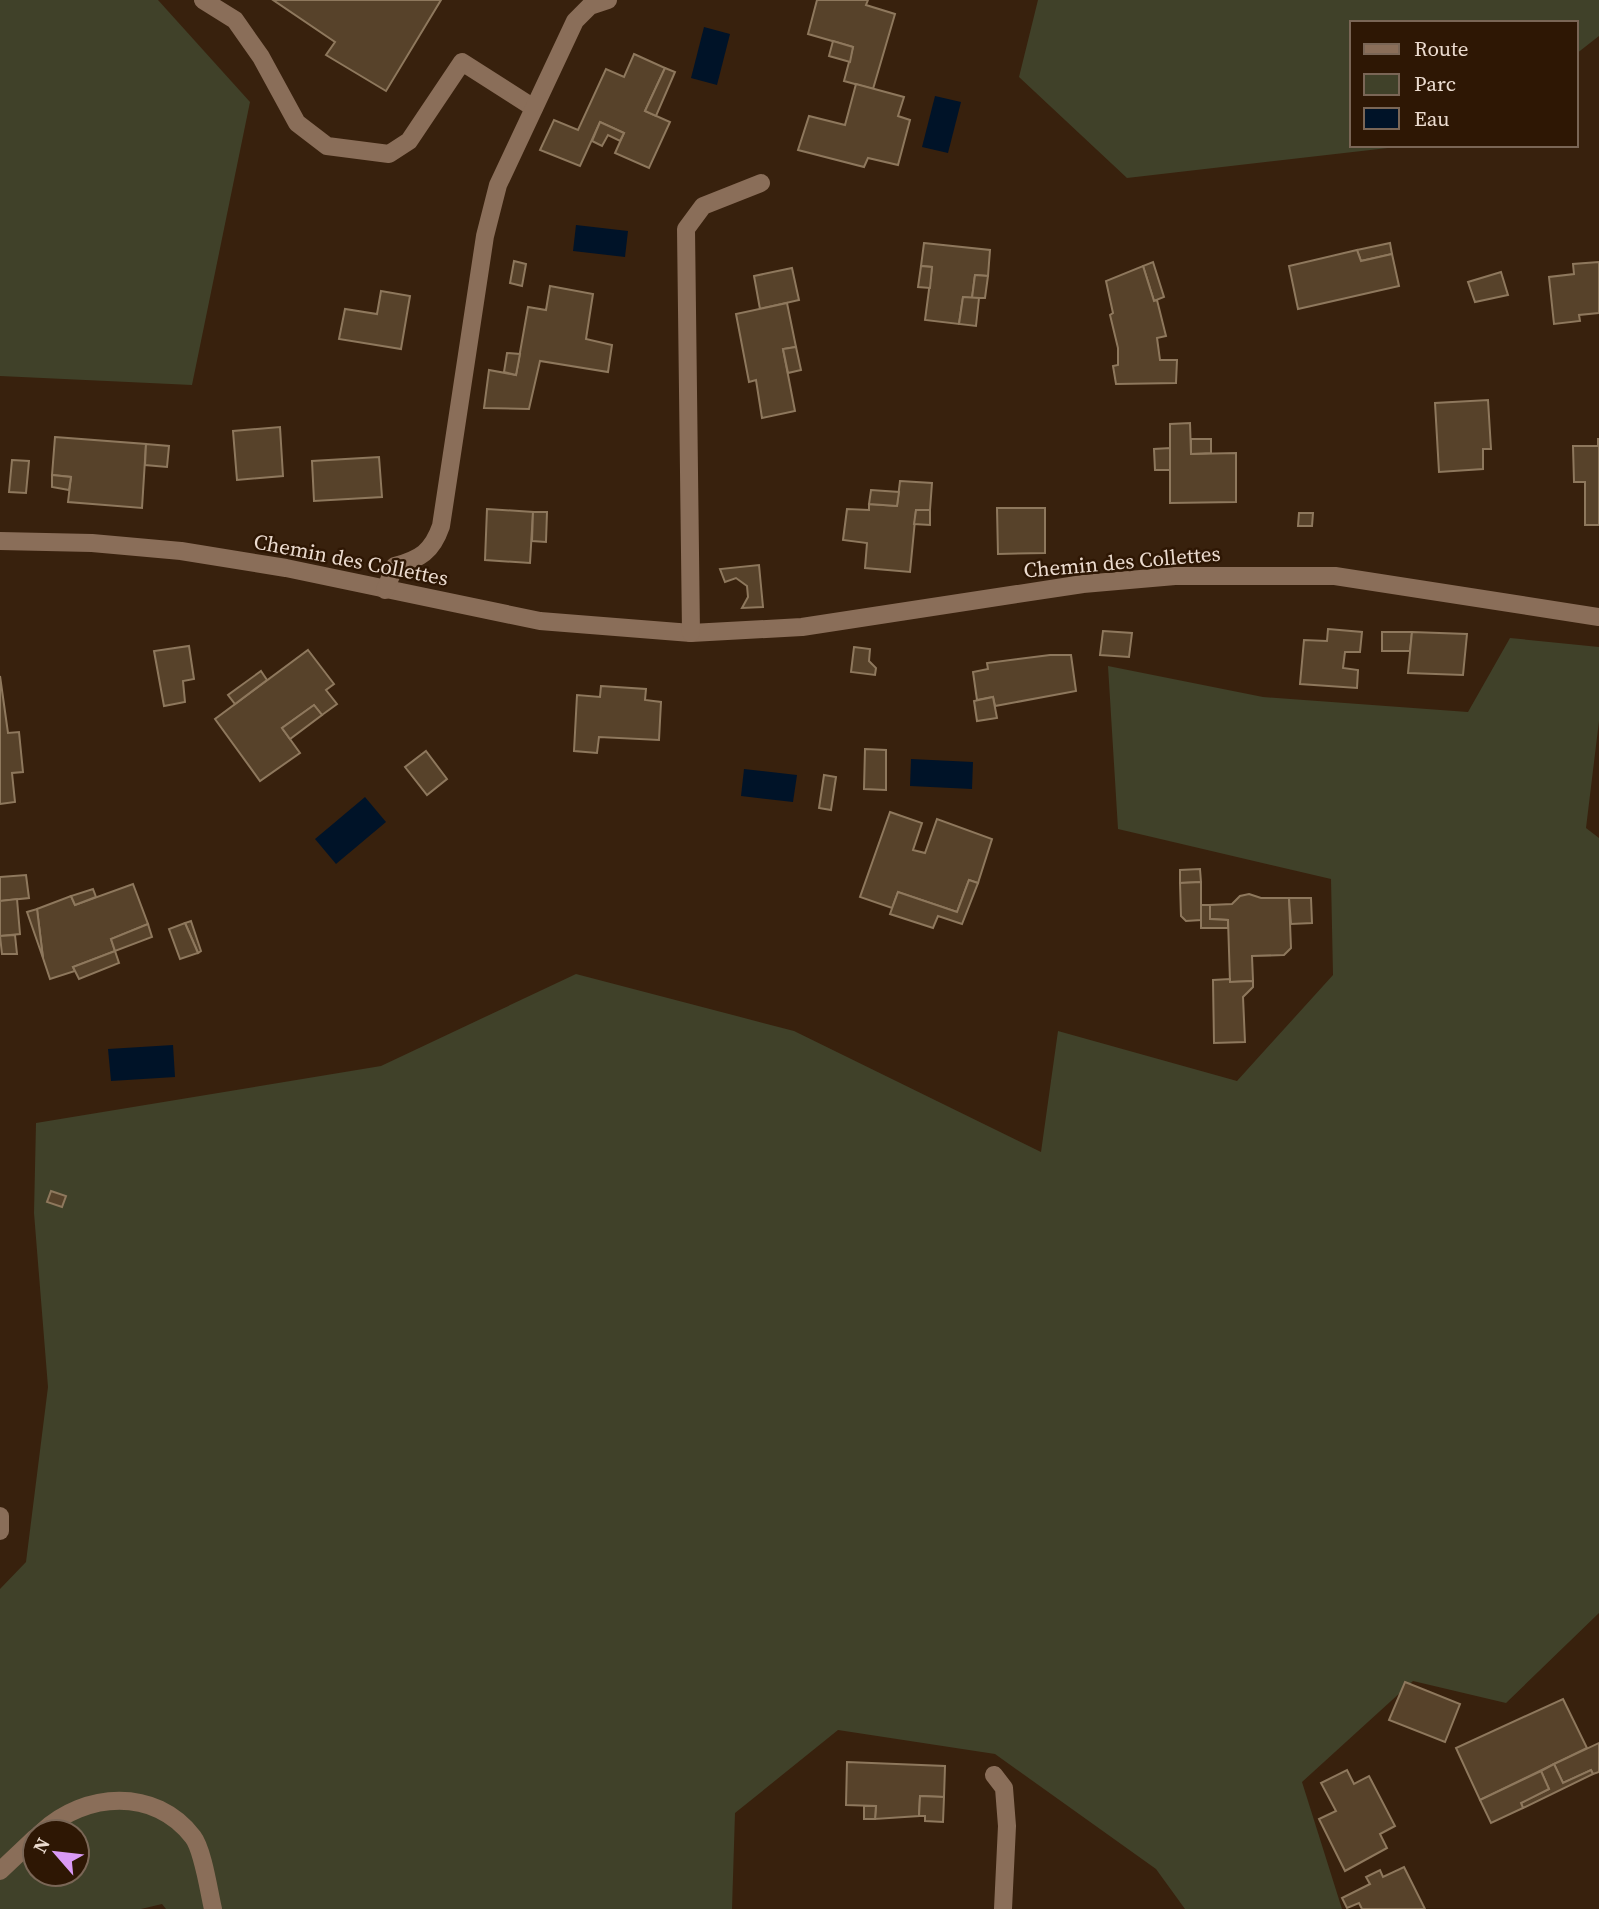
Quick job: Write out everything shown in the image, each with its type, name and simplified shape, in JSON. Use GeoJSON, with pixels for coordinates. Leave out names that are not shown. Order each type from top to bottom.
{"type":"FeatureCollection","features":[{"type":"Feature","properties":{"kind":"street"},"geometry":{"type":"LineString","coordinates":[[204,0],[235,20],[261,57],[296,123],[327,146],[389,154],[409,141],[462,62],[534,108]]}},
{"type":"Feature","properties":{"kind":"street"},"geometry":{"type":"LineString","coordinates":[[385,590],[395,566],[418,559],[434,546],[441,526],[485,236],[498,185],[575,21],[590,6],[608,0]]}},
{"type":"Feature","properties":{"kind":"street"},"geometry":{"type":"LineString","coordinates":[[691,633],[687,229],[703,206],[761,183]]}},
{"type":"Feature","properties":{"kind":"street","name":"Chemin des Collettes"},"geometry":{"type":"LineString","coordinates":[[0,541],[92,543],[181,551],[286,568],[540,621],[691,633],[802,627],[1070,585],[1175,576],[1335,576],[1599,617]]}},
{"type":"Feature","properties":{"kind":"street"},"geometry":{"type":"LineString","coordinates":[[0,1516],[0,1531]]}},
{"type":"Feature","properties":{"kind":"street"},"geometry":{"type":"LineString","coordinates":[[994,1776],[1004,1788],[1007,1826],[1003,1909]]}},
{"type":"Feature","properties":{"kind":"street"},"geometry":{"type":"LineString","coordinates":[[60,1818],[104,1799],[154,1804],[194,1838],[213,1909]]}},
{"type":"Feature","properties":{"kind":"street"},"geometry":{"type":"LineString","coordinates":[[0,1871],[21,1851]]}},
{"type":"Feature","properties":{"kind":"green space"},"geometry":{"type":"Polygon","coordinates":[[[0,0],[158,0],[250,102],[192,385],[0,376],[0,0]]]}},
{"type":"Feature","properties":{"kind":"green space"},"geometry":{"type":"Polygon","coordinates":[[[1038,0],[1599,0],[1599,36],[1578,52],[1578,21],[1350,21],[1350,147],[1397,147],[1127,178],[1019,77],[1038,0]]]}},
{"type":"Feature","properties":{"kind":"green space"},"geometry":{"type":"Polygon","coordinates":[[[1510,638],[1599,647],[1599,721],[1586,828],[1599,838],[1599,1613],[1506,1703],[1413,1681],[1302,1782],[1342,1909],[1185,1909],[1156,1869],[995,1754],[838,1730],[735,1813],[732,1909],[166,1909],[162,1904],[141,1909],[0,1909],[0,1589],[26,1562],[48,1387],[34,1213],[36,1123],[381,1066],[576,974],[794,1031],[1041,1152],[1058,1031],[1237,1081],[1333,975],[1331,879],[1118,829],[1108,666],[1263,697],[1468,712],[1510,638]]]}},
{"type":"Feature","properties":{"kind":"water"},"geometry":{"type":"Polygon","coordinates":[[[704,27],[730,34],[717,85],[691,78],[704,27]]]}},
{"type":"Feature","properties":{"kind":"water"},"geometry":{"type":"Polygon","coordinates":[[[935,96],[961,102],[948,153],[922,147],[935,96]]]}},
{"type":"Feature","properties":{"kind":"water"},"geometry":{"type":"Polygon","coordinates":[[[576,225],[628,231],[625,257],[573,251],[576,225]]]}},
{"type":"Feature","properties":{"kind":"water"},"geometry":{"type":"Polygon","coordinates":[[[911,759],[973,762],[972,789],[910,786],[911,759]]]}},
{"type":"Feature","properties":{"kind":"water"},"geometry":{"type":"Polygon","coordinates":[[[744,769],[797,775],[793,802],[741,796],[744,769]]]}},
{"type":"Feature","properties":{"kind":"water"},"geometry":{"type":"Polygon","coordinates":[[[365,797],[386,822],[336,864],[315,839],[365,797]]]}},
{"type":"Feature","properties":{"kind":"water"},"geometry":{"type":"Polygon","coordinates":[[[173,1045],[175,1077],[111,1081],[108,1049],[173,1045]]]}},
{"type":"Feature","properties":{"kind":"building"},"geometry":{"type":"Polygon","coordinates":[[[273,0],[441,0],[386,91],[326,55],[335,42],[273,0]]]}},
{"type":"Feature","properties":{"kind":"building"},"geometry":{"type":"Polygon","coordinates":[[[817,0],[868,0],[866,5],[895,14],[873,89],[844,81],[853,47],[808,34],[817,0]]]}},
{"type":"Feature","properties":{"kind":"building"},"geometry":{"type":"Polygon","coordinates":[[[833,41],[853,47],[850,62],[829,56],[833,41]]]}},
{"type":"Feature","properties":{"kind":"building"},"geometry":{"type":"Polygon","coordinates":[[[634,54],[665,68],[645,111],[670,122],[649,168],[615,153],[624,133],[600,122],[580,166],[540,150],[554,120],[578,130],[606,69],[624,77],[634,54]]]}},
{"type":"Feature","properties":{"kind":"building"},"geometry":{"type":"Polygon","coordinates":[[[665,68],[675,72],[656,116],[645,111],[665,68]]]}},
{"type":"Feature","properties":{"kind":"building"},"geometry":{"type":"Polygon","coordinates":[[[856,84],[904,97],[898,116],[910,120],[898,165],[868,158],[864,167],[798,150],[809,116],[845,125],[856,84]]]}},
{"type":"Feature","properties":{"kind":"building"},"geometry":{"type":"Polygon","coordinates":[[[600,122],[624,133],[620,141],[608,135],[602,146],[592,141],[600,122]]]}},
{"type":"Feature","properties":{"kind":"building"},"geometry":{"type":"Polygon","coordinates":[[[924,243],[990,250],[988,276],[975,275],[972,298],[963,297],[959,324],[925,320],[932,267],[921,266],[924,243]]]}},
{"type":"Feature","properties":{"kind":"building"},"geometry":{"type":"Polygon","coordinates":[[[1390,243],[1392,254],[1361,261],[1357,250],[1390,243]]]}},
{"type":"Feature","properties":{"kind":"building"},"geometry":{"type":"Polygon","coordinates":[[[1357,250],[1361,261],[1392,254],[1399,286],[1298,309],[1289,266],[1357,250]]]}},
{"type":"Feature","properties":{"kind":"building"},"geometry":{"type":"Polygon","coordinates":[[[514,261],[526,264],[522,286],[510,283],[514,261]]]}},
{"type":"Feature","properties":{"kind":"building"},"geometry":{"type":"Polygon","coordinates":[[[1153,262],[1164,297],[1154,301],[1143,266],[1153,262]]]}},
{"type":"Feature","properties":{"kind":"building"},"geometry":{"type":"Polygon","coordinates":[[[1599,262],[1599,313],[1579,315],[1580,321],[1554,324],[1549,277],[1574,274],[1573,264],[1599,262]]]}},
{"type":"Feature","properties":{"kind":"building"},"geometry":{"type":"Polygon","coordinates":[[[921,266],[932,267],[930,288],[918,287],[921,266]]]}},
{"type":"Feature","properties":{"kind":"building"},"geometry":{"type":"Polygon","coordinates":[[[1143,266],[1154,301],[1157,300],[1166,336],[1157,338],[1160,360],[1177,360],[1176,383],[1116,384],[1113,366],[1118,365],[1118,348],[1106,281],[1143,266]]]}},
{"type":"Feature","properties":{"kind":"building"},"geometry":{"type":"Polygon","coordinates":[[[792,268],[799,300],[760,309],[754,276],[792,268]]]}},
{"type":"Feature","properties":{"kind":"building"},"geometry":{"type":"Polygon","coordinates":[[[1501,272],[1508,295],[1475,302],[1468,282],[1501,272]]]}},
{"type":"Feature","properties":{"kind":"building"},"geometry":{"type":"Polygon","coordinates":[[[975,275],[988,276],[985,298],[972,298],[975,275]]]}},
{"type":"Feature","properties":{"kind":"building"},"geometry":{"type":"Polygon","coordinates":[[[550,286],[593,294],[586,339],[612,345],[608,372],[540,361],[529,409],[484,408],[489,370],[516,375],[528,307],[546,310],[550,286]]]}},
{"type":"Feature","properties":{"kind":"building"},"geometry":{"type":"Polygon","coordinates":[[[381,291],[410,296],[401,349],[339,339],[345,309],[377,314],[381,291]]]}},
{"type":"Feature","properties":{"kind":"building"},"geometry":{"type":"Polygon","coordinates":[[[963,297],[979,298],[976,326],[959,324],[963,297]]]}},
{"type":"Feature","properties":{"kind":"building"},"geometry":{"type":"Polygon","coordinates":[[[787,303],[796,347],[783,349],[795,411],[762,418],[756,380],[749,382],[736,314],[787,303]]]}},
{"type":"Feature","properties":{"kind":"building"},"geometry":{"type":"Polygon","coordinates":[[[796,347],[801,370],[788,373],[783,349],[796,347]]]}},
{"type":"Feature","properties":{"kind":"building"},"geometry":{"type":"Polygon","coordinates":[[[507,353],[520,354],[516,375],[504,372],[507,353]]]}},
{"type":"Feature","properties":{"kind":"building"},"geometry":{"type":"Polygon","coordinates":[[[1488,400],[1491,449],[1483,449],[1483,469],[1439,472],[1435,403],[1488,400]]]}},
{"type":"Feature","properties":{"kind":"building"},"geometry":{"type":"Polygon","coordinates":[[[1190,423],[1191,454],[1236,453],[1236,502],[1170,503],[1170,424],[1190,423]]]}},
{"type":"Feature","properties":{"kind":"building"},"geometry":{"type":"Polygon","coordinates":[[[280,427],[283,476],[237,480],[233,431],[280,427]]]}},
{"type":"Feature","properties":{"kind":"building"},"geometry":{"type":"Polygon","coordinates":[[[55,437],[146,444],[142,508],[68,502],[71,477],[52,475],[55,437]]]}},
{"type":"Feature","properties":{"kind":"building"},"geometry":{"type":"Polygon","coordinates":[[[1191,439],[1211,439],[1211,453],[1191,454],[1191,439]]]}},
{"type":"Feature","properties":{"kind":"building"},"geometry":{"type":"Polygon","coordinates":[[[1598,439],[1599,525],[1585,525],[1585,482],[1574,482],[1573,446],[1598,446],[1598,439]]]}},
{"type":"Feature","properties":{"kind":"building"},"geometry":{"type":"Polygon","coordinates":[[[146,444],[169,446],[167,467],[145,465],[146,444]]]}},
{"type":"Feature","properties":{"kind":"building"},"geometry":{"type":"Polygon","coordinates":[[[1170,448],[1170,470],[1155,470],[1154,449],[1170,448]]]}},
{"type":"Feature","properties":{"kind":"building"},"geometry":{"type":"Polygon","coordinates":[[[379,457],[382,497],[314,501],[312,461],[379,457]]]}},
{"type":"Feature","properties":{"kind":"building"},"geometry":{"type":"Polygon","coordinates":[[[12,460],[29,461],[26,493],[9,492],[12,460]]]}},
{"type":"Feature","properties":{"kind":"building"},"geometry":{"type":"Polygon","coordinates":[[[52,475],[71,477],[69,490],[52,487],[52,475]]]}},
{"type":"Feature","properties":{"kind":"building"},"geometry":{"type":"Polygon","coordinates":[[[900,481],[932,483],[930,510],[916,510],[910,572],[865,568],[867,543],[843,540],[847,509],[869,510],[869,504],[897,506],[900,481]]]}},
{"type":"Feature","properties":{"kind":"building"},"geometry":{"type":"Polygon","coordinates":[[[871,490],[899,492],[897,506],[869,504],[871,490]]]}},
{"type":"Feature","properties":{"kind":"building"},"geometry":{"type":"Polygon","coordinates":[[[997,508],[1045,508],[1045,553],[998,554],[997,508]]]}},
{"type":"Feature","properties":{"kind":"building"},"geometry":{"type":"Polygon","coordinates":[[[487,509],[533,512],[530,563],[485,560],[487,509]]]}},
{"type":"Feature","properties":{"kind":"building"},"geometry":{"type":"Polygon","coordinates":[[[916,510],[930,510],[930,525],[914,524],[916,510]]]}},
{"type":"Feature","properties":{"kind":"building"},"geometry":{"type":"Polygon","coordinates":[[[533,512],[547,512],[546,542],[532,541],[533,512]]]}},
{"type":"Feature","properties":{"kind":"building"},"geometry":{"type":"Polygon","coordinates":[[[1299,513],[1313,513],[1312,526],[1298,526],[1299,513]]]}},
{"type":"Feature","properties":{"kind":"building"},"geometry":{"type":"Polygon","coordinates":[[[759,565],[763,607],[742,608],[748,597],[747,586],[736,578],[725,582],[720,569],[759,565]]]}},
{"type":"Feature","properties":{"kind":"building"},"geometry":{"type":"Polygon","coordinates":[[[1328,629],[1362,632],[1360,652],[1345,652],[1343,668],[1358,670],[1357,688],[1300,684],[1304,640],[1327,641],[1328,629]]]}},
{"type":"Feature","properties":{"kind":"building"},"geometry":{"type":"Polygon","coordinates":[[[1103,631],[1132,633],[1129,657],[1100,655],[1103,631]]]}},
{"type":"Feature","properties":{"kind":"building"},"geometry":{"type":"Polygon","coordinates":[[[1382,632],[1412,632],[1410,651],[1382,651],[1382,632]]]}},
{"type":"Feature","properties":{"kind":"building"},"geometry":{"type":"Polygon","coordinates":[[[1412,632],[1467,634],[1463,675],[1408,673],[1412,632]]]}},
{"type":"Feature","properties":{"kind":"building"},"geometry":{"type":"Polygon","coordinates":[[[189,646],[194,679],[183,681],[185,702],[164,706],[154,651],[189,646]]]}},
{"type":"Feature","properties":{"kind":"building"},"geometry":{"type":"Polygon","coordinates":[[[854,647],[870,649],[869,661],[876,668],[875,675],[851,672],[854,647]]]}},
{"type":"Feature","properties":{"kind":"building"},"geometry":{"type":"Polygon","coordinates":[[[308,650],[334,684],[326,690],[337,704],[322,715],[314,705],[282,728],[300,753],[260,781],[215,719],[308,650]]]}},
{"type":"Feature","properties":{"kind":"building"},"geometry":{"type":"Polygon","coordinates":[[[1071,655],[1076,691],[995,706],[993,697],[977,700],[973,672],[988,669],[987,663],[1071,655]]]}},
{"type":"Feature","properties":{"kind":"building"},"geometry":{"type":"Polygon","coordinates":[[[261,671],[267,680],[235,704],[228,695],[261,671]]]}},
{"type":"Feature","properties":{"kind":"building"},"geometry":{"type":"Polygon","coordinates":[[[0,676],[8,733],[19,732],[23,772],[12,773],[15,802],[0,804],[0,676]]]}},
{"type":"Feature","properties":{"kind":"building"},"geometry":{"type":"Polygon","coordinates":[[[601,686],[646,689],[645,700],[661,702],[659,740],[599,737],[597,753],[574,751],[577,695],[600,697],[601,686]]]}},
{"type":"Feature","properties":{"kind":"building"},"geometry":{"type":"Polygon","coordinates":[[[993,697],[997,718],[977,721],[974,701],[993,697]]]}},
{"type":"Feature","properties":{"kind":"building"},"geometry":{"type":"Polygon","coordinates":[[[314,705],[322,715],[290,739],[282,728],[314,705]]]}},
{"type":"Feature","properties":{"kind":"building"},"geometry":{"type":"Polygon","coordinates":[[[865,749],[886,750],[886,790],[864,789],[865,749]]]}},
{"type":"Feature","properties":{"kind":"building"},"geometry":{"type":"Polygon","coordinates":[[[426,751],[447,779],[427,795],[405,767],[426,751]]]}},
{"type":"Feature","properties":{"kind":"building"},"geometry":{"type":"Polygon","coordinates":[[[824,775],[836,777],[831,810],[819,808],[824,775]]]}},
{"type":"Feature","properties":{"kind":"building"},"geometry":{"type":"Polygon","coordinates":[[[890,812],[922,823],[913,850],[925,853],[937,819],[992,839],[978,883],[969,880],[957,912],[898,892],[892,908],[860,897],[890,812]]]}},
{"type":"Feature","properties":{"kind":"building"},"geometry":{"type":"Polygon","coordinates":[[[1200,869],[1201,882],[1180,883],[1180,870],[1200,869]]]}},
{"type":"Feature","properties":{"kind":"building"},"geometry":{"type":"Polygon","coordinates":[[[26,875],[29,898],[0,901],[0,877],[26,875]]]}},
{"type":"Feature","properties":{"kind":"building"},"geometry":{"type":"Polygon","coordinates":[[[969,880],[978,883],[962,924],[938,916],[933,928],[890,914],[898,892],[957,912],[969,880]]]}},
{"type":"Feature","properties":{"kind":"building"},"geometry":{"type":"Polygon","coordinates":[[[1201,882],[1201,920],[1186,921],[1181,916],[1180,883],[1201,882]]]}},
{"type":"Feature","properties":{"kind":"building"},"geometry":{"type":"Polygon","coordinates":[[[133,884],[148,924],[111,939],[115,951],[73,967],[75,971],[50,979],[43,958],[37,909],[71,896],[75,905],[133,884]]]}},
{"type":"Feature","properties":{"kind":"building"},"geometry":{"type":"Polygon","coordinates":[[[93,889],[96,897],[75,905],[71,896],[93,889]]]}},
{"type":"Feature","properties":{"kind":"building"},"geometry":{"type":"Polygon","coordinates":[[[1249,894],[1261,898],[1289,898],[1291,948],[1284,955],[1252,956],[1253,981],[1230,982],[1228,920],[1210,919],[1210,905],[1232,904],[1240,896],[1249,894]]]}},
{"type":"Feature","properties":{"kind":"building"},"geometry":{"type":"Polygon","coordinates":[[[1289,898],[1311,898],[1312,923],[1291,924],[1289,898]]]}},
{"type":"Feature","properties":{"kind":"building"},"geometry":{"type":"Polygon","coordinates":[[[17,899],[20,934],[0,936],[0,901],[17,899]]]}},
{"type":"Feature","properties":{"kind":"building"},"geometry":{"type":"Polygon","coordinates":[[[1201,905],[1210,905],[1210,919],[1228,920],[1228,928],[1201,928],[1201,905]]]}},
{"type":"Feature","properties":{"kind":"building"},"geometry":{"type":"Polygon","coordinates":[[[37,909],[43,958],[27,912],[37,909]]]}},
{"type":"Feature","properties":{"kind":"building"},"geometry":{"type":"Polygon","coordinates":[[[191,921],[201,951],[198,953],[185,923],[191,921]]]}},
{"type":"Feature","properties":{"kind":"building"},"geometry":{"type":"Polygon","coordinates":[[[185,923],[198,953],[180,959],[169,929],[185,923]]]}},
{"type":"Feature","properties":{"kind":"building"},"geometry":{"type":"Polygon","coordinates":[[[148,924],[152,937],[115,951],[111,939],[148,924]]]}},
{"type":"Feature","properties":{"kind":"building"},"geometry":{"type":"Polygon","coordinates":[[[15,935],[17,954],[2,954],[0,936],[15,935]]]}},
{"type":"Feature","properties":{"kind":"building"},"geometry":{"type":"Polygon","coordinates":[[[115,951],[119,963],[79,979],[73,967],[115,951]]]}},
{"type":"Feature","properties":{"kind":"building"},"geometry":{"type":"Polygon","coordinates":[[[1230,979],[1230,982],[1253,981],[1253,987],[1243,997],[1245,1042],[1214,1043],[1213,980],[1230,979]]]}},
{"type":"Feature","properties":{"kind":"building"},"geometry":{"type":"Polygon","coordinates":[[[51,1191],[66,1196],[62,1207],[47,1202],[51,1191]]]}},
{"type":"Feature","properties":{"kind":"building"},"geometry":{"type":"Polygon","coordinates":[[[1405,1682],[1460,1704],[1445,1742],[1389,1720],[1405,1682]]]}},
{"type":"Feature","properties":{"kind":"building"},"geometry":{"type":"Polygon","coordinates":[[[1563,1699],[1587,1748],[1480,1800],[1456,1748],[1563,1699]]]}},
{"type":"Feature","properties":{"kind":"building"},"geometry":{"type":"Polygon","coordinates":[[[1599,1743],[1599,1772],[1593,1774],[1591,1770],[1563,1783],[1554,1764],[1599,1743]]]}},
{"type":"Feature","properties":{"kind":"building"},"geometry":{"type":"Polygon","coordinates":[[[847,1762],[945,1766],[944,1797],[920,1796],[919,1816],[875,1819],[876,1806],[846,1805],[847,1762]]]}},
{"type":"Feature","properties":{"kind":"building"},"geometry":{"type":"Polygon","coordinates":[[[1554,1764],[1563,1783],[1591,1770],[1593,1774],[1523,1808],[1521,1803],[1549,1789],[1541,1771],[1554,1764]]]}},
{"type":"Feature","properties":{"kind":"building"},"geometry":{"type":"Polygon","coordinates":[[[1347,1770],[1354,1784],[1369,1776],[1395,1826],[1380,1834],[1387,1848],[1345,1871],[1319,1819],[1336,1811],[1321,1783],[1347,1770]]]}},
{"type":"Feature","properties":{"kind":"building"},"geometry":{"type":"Polygon","coordinates":[[[1541,1771],[1549,1789],[1521,1803],[1523,1808],[1491,1823],[1480,1800],[1541,1771]]]}},
{"type":"Feature","properties":{"kind":"building"},"geometry":{"type":"Polygon","coordinates":[[[920,1796],[944,1797],[943,1822],[925,1821],[925,1816],[919,1816],[920,1796]]]}},
{"type":"Feature","properties":{"kind":"building"},"geometry":{"type":"Polygon","coordinates":[[[864,1806],[876,1806],[875,1819],[864,1819],[864,1806]]]}},
{"type":"Feature","properties":{"kind":"building"},"geometry":{"type":"Polygon","coordinates":[[[1404,1867],[1425,1909],[1362,1909],[1359,1903],[1347,1908],[1342,1898],[1370,1884],[1366,1877],[1380,1870],[1383,1877],[1404,1867]]]}}]}
